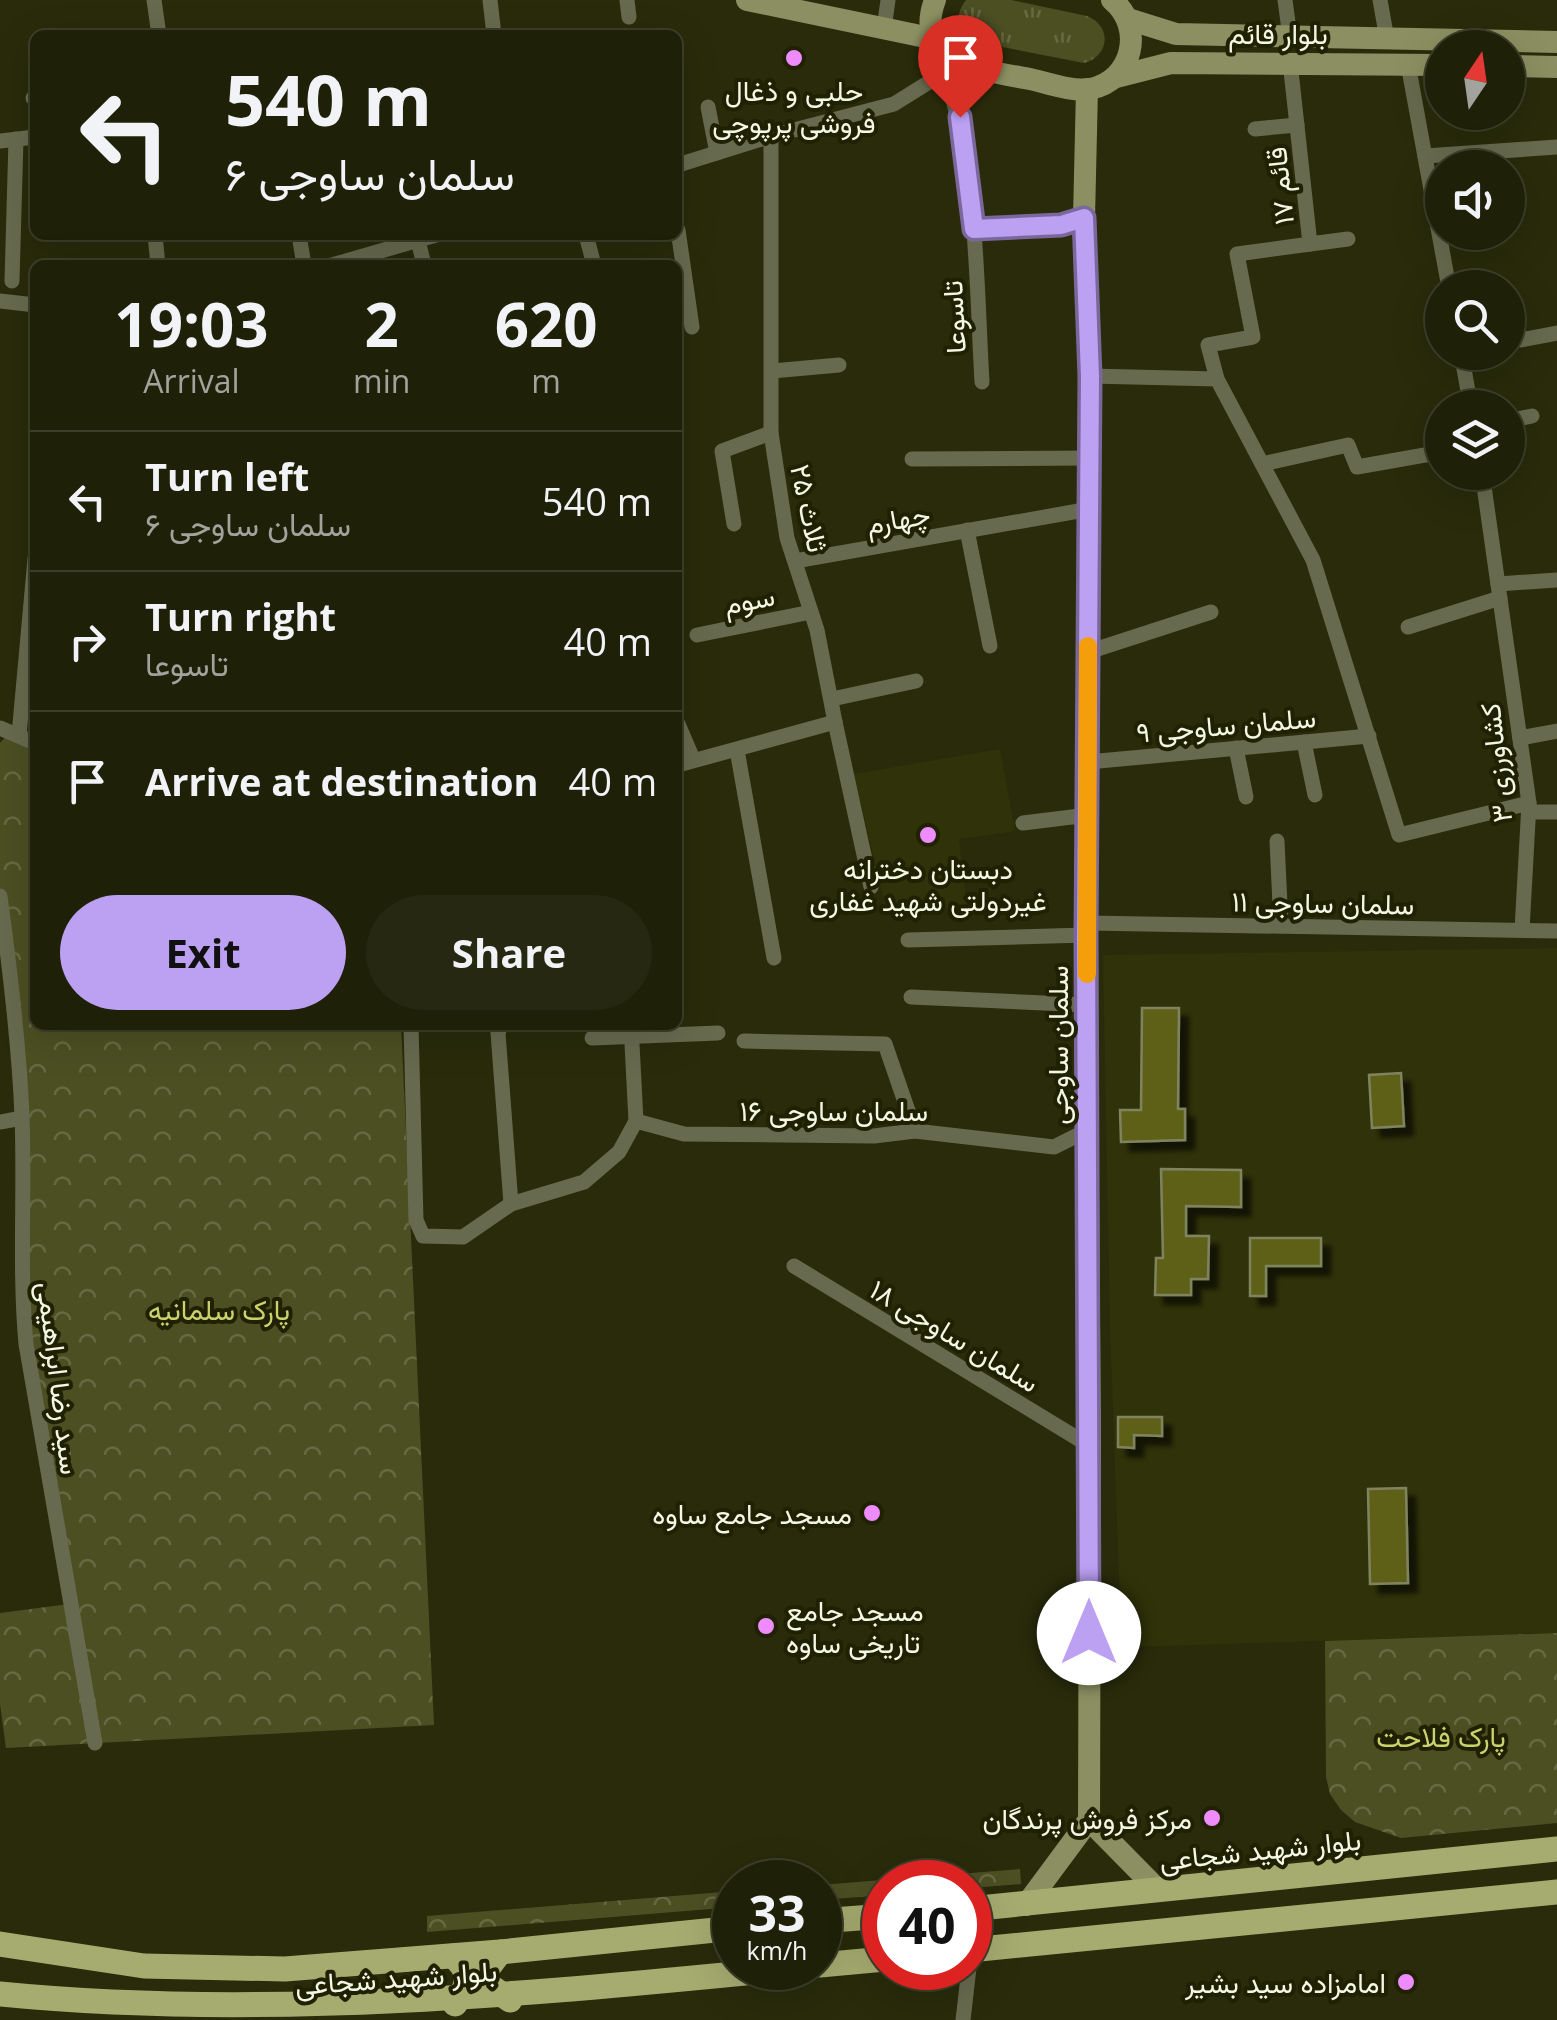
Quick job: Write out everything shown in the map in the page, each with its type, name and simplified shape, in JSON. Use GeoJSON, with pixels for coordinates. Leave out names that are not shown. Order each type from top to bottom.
{"type":"FeatureCollection","features":[{"type":"Feature","properties":{"kind":"main road","name":"بلوار شهید شجاعی"},"geometry":{"type":"LineString","coordinates":[[992,1907],[1557,1849]]}},
{"type":"Feature","properties":{"kind":"main road"},"geometry":{"type":"LineString","coordinates":[[992,1948],[1557,1892]]}},
{"type":"Feature","properties":{"kind":"main road","name":"بلوار شهید شجاعی"},"geometry":{"type":"LineString","coordinates":[[0,1944],[144,1966],[285,1968],[712,1930]]}},
{"type":"Feature","properties":{"kind":"main road"},"geometry":{"type":"LineString","coordinates":[[500,1952],[485,1972],[487,1984],[510,2000]]}},
{"type":"Feature","properties":{"kind":"main road"},"geometry":{"type":"LineString","coordinates":[[453,1956],[463,1964],[468,1977],[466,1990],[456,2004]]}},
{"type":"Feature","properties":{"kind":"main road","name":"بلوار شهید شجاعی"},"geometry":{"type":"LineString","coordinates":[[0,1994],[57,2005],[147,2013],[303,2014],[510,2000],[712,1977]]}},
{"type":"Feature","properties":{"kind":"street"},"geometry":{"type":"LineString","coordinates":[[154,0],[157,30]]}},
{"type":"Feature","properties":{"kind":"street"},"geometry":{"type":"LineString","coordinates":[[490,0],[493,30]]}},
{"type":"Feature","properties":{"kind":"street"},"geometry":{"type":"LineString","coordinates":[[747,0],[936,39]]}},
{"type":"Feature","properties":{"kind":"street"},"geometry":{"type":"LineString","coordinates":[[884,29],[888,0]]}},
{"type":"Feature","properties":{"kind":"street"},"geometry":{"type":"LineString","coordinates":[[935,0],[931,24],[951,68]]}},
{"type":"Feature","properties":{"kind":"street"},"geometry":{"type":"LineString","coordinates":[[1112,0],[1128,19],[1131,50],[1116,77]]}},
{"type":"Feature","properties":{"kind":"street"},"geometry":{"type":"LineString","coordinates":[[1284,0],[1290,37]]}},
{"type":"Feature","properties":{"kind":"street"},"geometry":{"type":"LineString","coordinates":[[1380,0],[1387,39]]}},
{"type":"Feature","properties":{"kind":"street","name":"بلوار قائم"},"geometry":{"type":"LineString","coordinates":[[1128,19],[1176,34],[1557,42]]}},
{"type":"Feature","properties":{"kind":"street","name":"قائم ۱۷"},"geometry":{"type":"LineString","coordinates":[[1217,379],[1208,345],[1253,337],[1237,254],[1310,244],[1290,62]]}},
{"type":"Feature","properties":{"kind":"street","name":"بلوار قائم"},"geometry":{"type":"LineString","coordinates":[[1087,90],[1116,77],[1171,64],[1425,64]]}},
{"type":"Feature","properties":{"kind":"street"},"geometry":{"type":"LineString","coordinates":[[1408,64],[1425,156]]}},
{"type":"Feature","properties":{"kind":"street"},"geometry":{"type":"LineString","coordinates":[[1525,66],[1557,67]]}},
{"type":"Feature","properties":{"kind":"street"},"geometry":{"type":"LineString","coordinates":[[682,164],[894,104],[951,68],[1087,90]]}},
{"type":"Feature","properties":{"kind":"street","name":"تاسوعا"},"geometry":{"type":"LineString","coordinates":[[951,68],[974,229],[982,382]]}},
{"type":"Feature","properties":{"kind":"street","name":"سلمان ساوجی"},"geometry":{"type":"LineString","coordinates":[[1087,90],[1084,218],[1090,376],[1088,1820]]}},
{"type":"Feature","properties":{"kind":"street"},"geometry":{"type":"LineString","coordinates":[[708,107],[717,153]]}},
{"type":"Feature","properties":{"kind":"street"},"geometry":{"type":"LineString","coordinates":[[1255,128],[1297,124]]}},
{"type":"Feature","properties":{"kind":"street","name":"ثلاث ۲۵"},"geometry":{"type":"LineString","coordinates":[[771,136],[771,434],[780,498],[832,699],[870,887]]}},
{"type":"Feature","properties":{"kind":"street"},"geometry":{"type":"LineString","coordinates":[[8,140],[12,281]]}},
{"type":"Feature","properties":{"kind":"street"},"geometry":{"type":"LineString","coordinates":[[1504,150],[1557,146]]}},
{"type":"Feature","properties":{"kind":"street"},"geometry":{"type":"LineString","coordinates":[[974,229],[1061,225],[1084,218]]}},
{"type":"Feature","properties":{"kind":"street"},"geometry":{"type":"LineString","coordinates":[[1310,244],[1348,239]]}},
{"type":"Feature","properties":{"kind":"street"},"geometry":{"type":"LineString","coordinates":[[361,260],[418,240],[423,260]]}},
{"type":"Feature","properties":{"kind":"street"},"geometry":{"type":"LineString","coordinates":[[679,240],[692,328]]}},
{"type":"Feature","properties":{"kind":"street"},"geometry":{"type":"LineString","coordinates":[[0,301],[30,304]]}},
{"type":"Feature","properties":{"kind":"street"},"geometry":{"type":"LineString","coordinates":[[1525,339],[1557,334]]}},
{"type":"Feature","properties":{"kind":"street"},"geometry":{"type":"LineString","coordinates":[[772,370],[839,365]]}},
{"type":"Feature","properties":{"kind":"street"},"geometry":{"type":"LineString","coordinates":[[1090,376],[1217,379],[1313,560],[1400,836],[1529,807],[1557,812]]}},
{"type":"Feature","properties":{"kind":"street"},"geometry":{"type":"LineString","coordinates":[[1525,417],[1532,416]]}},
{"type":"Feature","properties":{"kind":"street"},"geometry":{"type":"LineString","coordinates":[[734,524],[722,451],[771,434]]}},
{"type":"Feature","properties":{"kind":"street"},"geometry":{"type":"LineString","coordinates":[[1262,464],[1348,445],[1357,467],[1425,455]]}},
{"type":"Feature","properties":{"kind":"street"},"geometry":{"type":"LineString","coordinates":[[912,460],[1090,458]]}},
{"type":"Feature","properties":{"kind":"street","name":"کشاورزی ۳"},"geometry":{"type":"LineString","coordinates":[[1485,490],[1529,807],[1522,930]]}},
{"type":"Feature","properties":{"kind":"street","name":"چهارم"},"geometry":{"type":"LineString","coordinates":[[794,561],[1090,509]]}},
{"type":"Feature","properties":{"kind":"street"},"geometry":{"type":"LineString","coordinates":[[968,530],[990,646]]}},
{"type":"Feature","properties":{"kind":"street"},"geometry":{"type":"LineString","coordinates":[[1408,627],[1499,591],[1557,580]]}},
{"type":"Feature","properties":{"kind":"street","name":"سوم"},"geometry":{"type":"LineString","coordinates":[[697,635],[811,612]]}},
{"type":"Feature","properties":{"kind":"street"},"geometry":{"type":"LineString","coordinates":[[1088,652],[1210,612]]}},
{"type":"Feature","properties":{"kind":"street"},"geometry":{"type":"LineString","coordinates":[[19,735],[30,614]]}},
{"type":"Feature","properties":{"kind":"street"},"geometry":{"type":"LineString","coordinates":[[832,699],[916,681]]}},
{"type":"Feature","properties":{"kind":"street"},"geometry":{"type":"LineString","coordinates":[[685,762],[835,722]]}},
{"type":"Feature","properties":{"kind":"street"},"geometry":{"type":"LineString","coordinates":[[0,728],[30,740]]}},
{"type":"Feature","properties":{"kind":"street"},"geometry":{"type":"LineString","coordinates":[[1520,738],[1557,732]]}},
{"type":"Feature","properties":{"kind":"street","name":"سلمان ساوجی ۹"},"geometry":{"type":"LineString","coordinates":[[1088,762],[1368,736]]}},
{"type":"Feature","properties":{"kind":"street"},"geometry":{"type":"LineString","coordinates":[[1304,742],[1315,795]]}},
{"type":"Feature","properties":{"kind":"street"},"geometry":{"type":"LineString","coordinates":[[1236,748],[1246,797]]}},
{"type":"Feature","properties":{"kind":"street"},"geometry":{"type":"LineString","coordinates":[[738,750],[774,958]]}},
{"type":"Feature","properties":{"kind":"street"},"geometry":{"type":"LineString","coordinates":[[1023,822],[1088,815]]}},
{"type":"Feature","properties":{"kind":"street"},"geometry":{"type":"LineString","coordinates":[[1276,841],[1281,926]]}},
{"type":"Feature","properties":{"kind":"street","name":"سید رضا ابراهیمی"},"geometry":{"type":"LineString","coordinates":[[0,896],[22,1118],[21,1293],[26,1344],[94,1743]]}},
{"type":"Feature","properties":{"kind":"street","name":"سلمان ساوجی ۱۱"},"geometry":{"type":"LineString","coordinates":[[908,940],[1087,929],[1281,926],[1557,931]]}},
{"type":"Feature","properties":{"kind":"street"},"geometry":{"type":"LineString","coordinates":[[911,998],[1088,1005]]}},
{"type":"Feature","properties":{"kind":"street"},"geometry":{"type":"LineString","coordinates":[[410,1030],[416,1220],[423,1236],[463,1236],[511,1204],[566,1188],[596,1174],[619,1152],[636,1122],[631,1030]]}},
{"type":"Feature","properties":{"kind":"street"},"geometry":{"type":"LineString","coordinates":[[499,1030],[511,1204]]}},
{"type":"Feature","properties":{"kind":"street"},"geometry":{"type":"LineString","coordinates":[[592,1038],[631,1030],[718,1034]]}},
{"type":"Feature","properties":{"kind":"street"},"geometry":{"type":"LineString","coordinates":[[744,1042],[885,1044],[915,1131]]}},
{"type":"Feature","properties":{"kind":"street"},"geometry":{"type":"LineString","coordinates":[[0,1122],[22,1118]]}},
{"type":"Feature","properties":{"kind":"street","name":"سلمان ساوجی ۱۶"},"geometry":{"type":"LineString","coordinates":[[636,1122],[684,1134],[874,1136],[915,1131],[1054,1147],[1088,1130]]}},
{"type":"Feature","properties":{"kind":"street","name":"سلمان ساوجی ۱۸"},"geometry":{"type":"LineString","coordinates":[[794,1266],[1090,1446]]}},
{"type":"Feature","properties":{"kind":"street"},"geometry":{"type":"LineString","coordinates":[[1026,1905],[1088,1820],[1158,1890]]}},
{"type":"Feature","properties":{"kind":"street"},"geometry":{"type":"LineString","coordinates":[[964,2020],[967,1990]]}},
{"type":"Feature","properties":{"kind":"shaded area","name":"دبستان دخترانه غیردولتی شهید غفاری"},"geometry":{"type":"Polygon","coordinates":[[[1000,749],[1015,831],[959,839],[967,907],[887,914],[854,774],[1000,749]]]}},
{"type":"Feature","properties":{"kind":"shaded area"},"geometry":{"type":"Polygon","coordinates":[[[1557,948],[1557,1633],[1132,1647],[1121,1634],[1103,955],[1557,948]]]}},
{"type":"Feature","properties":{"kind":"green space"},"geometry":{"type":"Polygon","coordinates":[[[966,0],[1011,0],[1087,16],[1104,33],[1103,48],[1084,63],[977,42],[959,24],[959,12],[966,0]]]}},
{"type":"Feature","properties":{"kind":"green space","name":"پارک سلمانیه"},"geometry":{"type":"Polygon","coordinates":[[[10,732],[30,742],[30,1030],[401,1030],[434,1725],[6,1748],[0,1704],[0,1613],[69,1604],[24,1322],[21,1096],[0,896],[0,743],[10,732]]]}},
{"type":"Feature","properties":{"kind":"green space","name":"پارک فلاحت"},"geometry":{"type":"Polygon","coordinates":[[[1557,1633],[1557,1823],[1401,1838],[1355,1822],[1341,1810],[1330,1794],[1326,1777],[1325,1641],[1557,1633]]]}},
{"type":"Feature","properties":{"kind":"green space"},"geometry":{"type":"Polygon","coordinates":[[[1020,1869],[1021,1884],[992,1886],[992,1871],[1020,1869]]]}},
{"type":"Feature","properties":{"kind":"green space"},"geometry":{"type":"Polygon","coordinates":[[[862,1882],[862,1897],[842,1898],[842,1883],[862,1882]]]}},
{"type":"Feature","properties":{"kind":"green space"},"geometry":{"type":"Polygon","coordinates":[[[712,1893],[712,1909],[427,1932],[427,1916],[712,1893]]]}},
{"type":"Feature","properties":{"kind":"building"},"geometry":{"type":"Polygon","coordinates":[[[1142,1008],[1179,1008],[1178,1109],[1185,1109],[1185,1140],[1121,1142],[1120,1110],[1141,1110],[1142,1008]]]}},
{"type":"Feature","properties":{"kind":"building"},"geometry":{"type":"Polygon","coordinates":[[[1401,1073],[1404,1126],[1372,1128],[1369,1075],[1401,1073]]]}},
{"type":"Feature","properties":{"kind":"building"},"geometry":{"type":"Polygon","coordinates":[[[1161,1169],[1241,1170],[1241,1207],[1186,1206],[1186,1236],[1209,1236],[1208,1279],[1191,1279],[1191,1295],[1155,1295],[1156,1258],[1163,1258],[1161,1169]]]}},
{"type":"Feature","properties":{"kind":"building"},"geometry":{"type":"Polygon","coordinates":[[[1250,1238],[1321,1238],[1321,1266],[1266,1266],[1266,1296],[1250,1296],[1250,1238]]]}},
{"type":"Feature","properties":{"kind":"building"},"geometry":{"type":"Polygon","coordinates":[[[1118,1417],[1162,1417],[1162,1436],[1134,1435],[1134,1448],[1118,1447],[1118,1417]]]}},
{"type":"Feature","properties":{"kind":"building"},"geometry":{"type":"Polygon","coordinates":[[[1406,1488],[1408,1583],[1370,1584],[1368,1489],[1406,1488]]]}},
{"type":"Feature","properties":{"kind":"slow traffic"},"geometry":{"type":"LineString","coordinates":[[1087,974],[1088,646]]}},
{"type":"Feature","properties":{"kind":"place","name":"حلبی و ذغال فروشی پرپوچی"},"geometry":{"type":"Point","coordinates":[794,58]}},
{"type":"Feature","properties":{"kind":"place","name":"دبستان دخترانه غیردولتی شهید غفاری"},"geometry":{"type":"Point","coordinates":[928,835]}},
{"type":"Feature","properties":{"kind":"place","name":"مسجد جامع ساوه"},"geometry":{"type":"Point","coordinates":[872,1513]}},
{"type":"Feature","properties":{"kind":"place","name":"مسجد جامع تاریخی ساوه"},"geometry":{"type":"Point","coordinates":[766,1626]}},
{"type":"Feature","properties":{"kind":"place","name":"مرکز فروش پرندگان"},"geometry":{"type":"Point","coordinates":[1212,1818]}},
{"type":"Feature","properties":{"kind":"place","name":"امامزاده سید بشیر"},"geometry":{"type":"Point","coordinates":[1406,1982]}},
{"type":"Feature","properties":{"kind":"route"},"geometry":{"type":"LineString","coordinates":[[960,117],[974,229],[1061,225],[1084,218],[1090,376],[1086,935],[1089,1633]]}}]}
